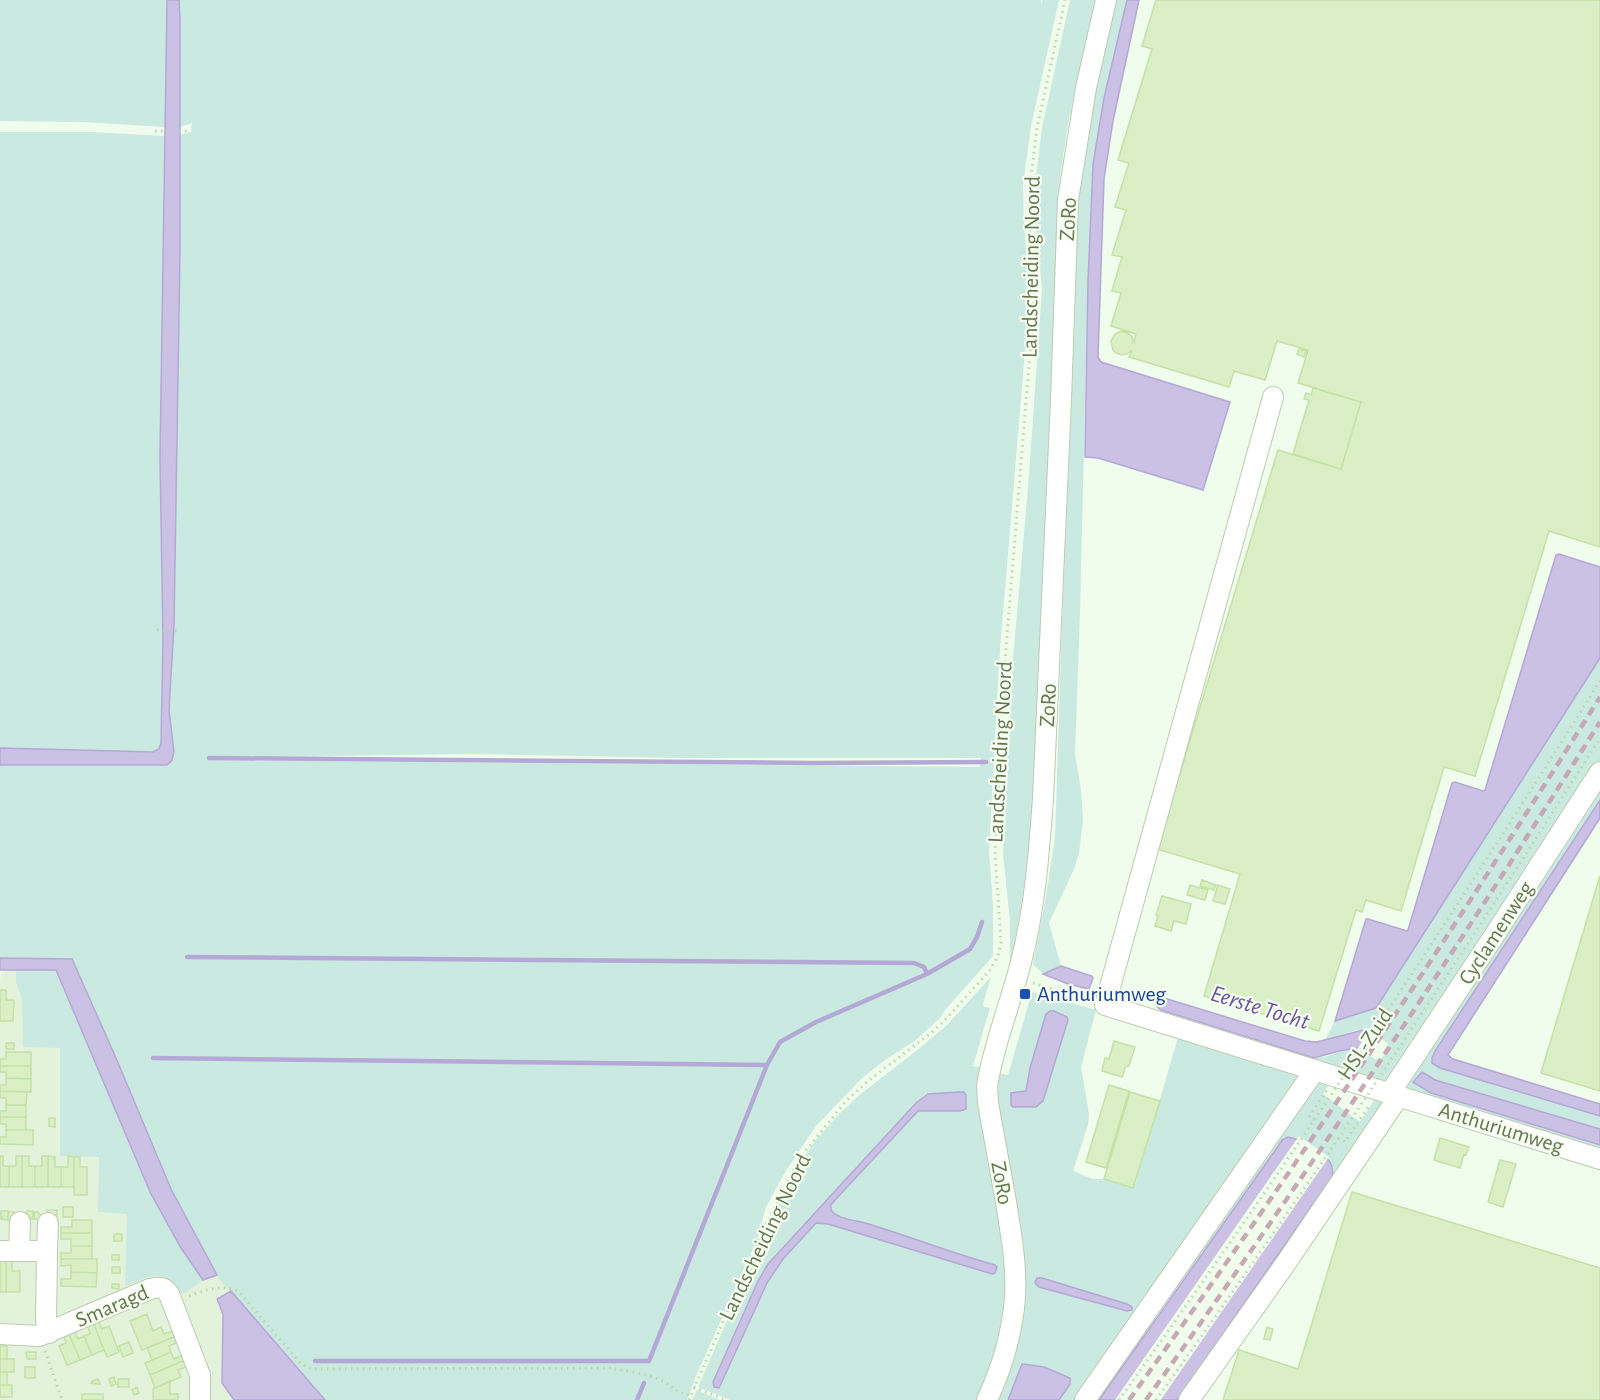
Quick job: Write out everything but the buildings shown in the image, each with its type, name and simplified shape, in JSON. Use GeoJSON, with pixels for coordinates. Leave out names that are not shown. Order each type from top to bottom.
{"type":"FeatureCollection","features":[{"type":"Feature","properties":{"kind":"street","name":"ZoRo"},"geometry":{"type":"LineString","coordinates":[[987,1400],[1008,1340],[1014,1309],[1015,1277],[1013,1245],[987,1086],[1017,978],[1034,897],[1040,851],[1068,201],[1086,88],[1106,0]]}},
{"type":"Feature","properties":{"kind":"street"},"geometry":{"type":"LineString","coordinates":[[1105,1005],[1273,397]]}},
{"type":"Feature","properties":{"kind":"street","name":"Cyclamenweg"},"geometry":{"type":"LineString","coordinates":[[1189,1400],[1292,1255],[1600,772]]}},
{"type":"Feature","properties":{"kind":"street","name":"Anthuriumweg"},"geometry":{"type":"LineString","coordinates":[[1105,1005],[1600,1159]]}},
{"type":"Feature","properties":{"kind":"street"},"geometry":{"type":"LineString","coordinates":[[1085,1400],[1315,1070]]}},
{"type":"Feature","properties":{"kind":"street"},"geometry":{"type":"LineString","coordinates":[[20,1222],[10,1251],[47,1251]]}},
{"type":"Feature","properties":{"kind":"street","name":"Smaragd"},"geometry":{"type":"LineString","coordinates":[[44,1334],[48,1223]]}},
{"type":"Feature","properties":{"kind":"street","name":"Smaragd"},"geometry":{"type":"LineString","coordinates":[[0,1334],[44,1334],[150,1288],[166,1289],[200,1375],[200,1400]]}},
{"type":"Feature","properties":{"kind":"path","name":"Landscheiding Noord"},"geometry":{"type":"LineString","coordinates":[[689,1400],[764,1228],[799,1159],[846,1101],[947,1018],[990,970],[998,956],[1001,942],[995,852],[1005,660],[1035,291],[1029,185],[1037,128],[1065,0]]}},
{"type":"Feature","properties":{"kind":"path"},"geometry":{"type":"LineString","coordinates":[[154,131],[188,131]]}},
{"type":"Feature","properties":{"kind":"path"},"geometry":{"type":"LineString","coordinates":[[157,630],[181,631]]}},
{"type":"Feature","properties":{"kind":"path","name":"HSL-Zuid"},"geometry":{"type":"LineString","coordinates":[[1119,1400],[1314,1120],[1437,936],[1600,681]]}},
{"type":"Feature","properties":{"kind":"path","name":"HSL-Zuid"},"geometry":{"type":"LineString","coordinates":[[1156,1400],[1338,1138],[1471,939],[1600,738]]}},
{"type":"Feature","properties":{"kind":"path"},"geometry":{"type":"LineString","coordinates":[[990,970],[1105,1005]]}},
{"type":"Feature","properties":{"kind":"path"},"geometry":{"type":"LineString","coordinates":[[1314,1120],[1310,1117],[1324,1095]]}},
{"type":"Feature","properties":{"kind":"path"},"geometry":{"type":"LineString","coordinates":[[1352,1131],[1360,1119]]}},
{"type":"Feature","properties":{"kind":"path"},"geometry":{"type":"LineString","coordinates":[[1338,1138],[1345,1142],[1347,1140]]}},
{"type":"Feature","properties":{"kind":"path"},"geometry":{"type":"LineString","coordinates":[[172,1302],[219,1288],[229,1287],[238,1291],[301,1364],[312,1369],[611,1368],[662,1380],[674,1390],[691,1395]]}},
{"type":"Feature","properties":{"kind":"path"},"geometry":{"type":"LineString","coordinates":[[44,1334],[62,1400]]}},
{"type":"Feature","properties":{"kind":"path"},"geometry":{"type":"LineString","coordinates":[[694,1387],[726,1400]]}},
{"type":"Feature","properties":{"kind":"shaded area"},"geometry":{"type":"Polygon","coordinates":[[[0,0],[167,0],[166,127],[82,122],[0,121],[0,0]]]}},
{"type":"Feature","properties":{"kind":"shaded area"},"geometry":{"type":"Polygon","coordinates":[[[167,0],[179,0],[180,21],[180,253],[174,625],[169,710],[174,752],[172,760],[167,765],[0,765],[0,748],[153,752],[159,749],[161,743],[163,640],[160,457],[167,0]]]}},
{"type":"Feature","properties":{"kind":"shaded area"},"geometry":{"type":"Polygon","coordinates":[[[179,0],[1041,0],[1041,4],[1042,0],[1059,0],[1031,126],[1023,185],[1024,229],[1030,291],[1000,649],[995,738],[989,851],[993,904],[993,956],[940,1018],[916,1040],[861,1079],[816,1126],[785,1172],[765,1209],[759,1235],[687,1400],[325,1400],[220,1280],[171,1189],[144,1126],[55,970],[151,1194],[181,1248],[203,1280],[185,1293],[176,1295],[166,1280],[161,1277],[148,1277],[125,1286],[127,1214],[98,1212],[99,1157],[60,1156],[60,1048],[23,1047],[22,999],[16,983],[16,959],[0,958],[0,765],[167,765],[174,752],[169,710],[174,625],[180,135],[191,132],[192,123],[180,127],[179,0]],[[475,754],[208,757],[208,760],[980,767],[981,758],[679,758],[475,754]]]}},
{"type":"Feature","properties":{"kind":"shaded area"},"geometry":{"type":"Polygon","coordinates":[[[1070,0],[1095,0],[1068,124],[1060,177],[1053,397],[1033,820],[1026,885],[1010,967],[1010,921],[1003,854],[1013,659],[1042,289],[1036,228],[1035,185],[1042,128],[1070,0]]]}},
{"type":"Feature","properties":{"kind":"shaded area"},"geometry":{"type":"Polygon","coordinates":[[[1114,0],[1127,0],[1104,98],[1093,164],[1088,281],[1075,754],[1083,821],[1079,853],[1074,869],[1049,923],[1061,966],[1043,974],[1033,964],[1055,838],[1075,319],[1075,221],[1080,166],[1114,0]]]}},
{"type":"Feature","properties":{"kind":"shaded area"},"geometry":{"type":"Polygon","coordinates":[[[1127,0],[1139,0],[1113,121],[1104,179],[1098,357],[1101,362],[1230,402],[1203,490],[1098,458],[1085,457],[1088,281],[1093,164],[1104,98],[1127,0]]]}},
{"type":"Feature","properties":{"kind":"shaded area"},"geometry":{"type":"Polygon","coordinates":[[[0,132],[91,132],[164,136],[163,640],[161,743],[159,749],[153,752],[0,748],[0,132]]]}},
{"type":"Feature","properties":{"kind":"shaded area"},"geometry":{"type":"Polygon","coordinates":[[[1556,555],[1600,567],[1600,658],[1376,1008],[1335,1021],[1366,919],[1408,930],[1452,783],[1485,790],[1556,555]]]}},
{"type":"Feature","properties":{"kind":"shaded area"},"geometry":{"type":"Polygon","coordinates":[[[1600,658],[1600,800],[1435,1051],[1432,1063],[1440,1068],[1600,1116],[1600,1129],[1435,1080],[1423,1072],[1414,1082],[1435,1095],[1600,1145],[1600,1151],[1303,1060],[1352,1049],[1364,1050],[1357,1030],[1325,1040],[1335,1021],[1376,1008],[1600,658]]]}},
{"type":"Feature","properties":{"kind":"shaded area"},"geometry":{"type":"Polygon","coordinates":[[[1600,800],[1600,818],[1448,1055],[1453,1059],[1600,1104],[1600,1116],[1440,1068],[1432,1063],[1432,1058],[1600,800]]]}},
{"type":"Feature","properties":{"kind":"shaded area"},"geometry":{"type":"Polygon","coordinates":[[[30,916],[365,1400],[0,1400],[0,978],[30,916]]]}},
{"type":"Feature","properties":{"kind":"shaded area"},"geometry":{"type":"Polygon","coordinates":[[[0,958],[72,959],[171,1189],[217,1275],[203,1280],[181,1248],[151,1194],[56,970],[0,970],[0,958]]]}},
{"type":"Feature","properties":{"kind":"shaded area"},"geometry":{"type":"Polygon","coordinates":[[[1061,966],[1092,976],[1089,989],[1043,974],[1061,966]]]}},
{"type":"Feature","properties":{"kind":"shaded area"},"geometry":{"type":"Polygon","coordinates":[[[991,977],[983,1004],[984,1007],[990,1008],[973,1066],[982,1068],[989,1159],[1004,1245],[1005,1285],[1001,1325],[984,1382],[976,1400],[730,1400],[698,1387],[781,1197],[815,1141],[858,1096],[947,1025],[991,977]],[[964,1092],[925,1095],[775,1255],[713,1386],[719,1388],[767,1283],[783,1259],[816,1223],[828,1224],[992,1274],[995,1265],[837,1216],[831,1210],[833,1203],[918,1111],[966,1109],[964,1092]]]}},
{"type":"Feature","properties":{"kind":"shaded area"},"geometry":{"type":"Polygon","coordinates":[[[1032,992],[1096,1010],[1081,1067],[1089,1114],[1088,1125],[1073,1171],[1093,1179],[1104,1179],[1134,1188],[1179,1034],[1304,1073],[1078,1400],[1059,1400],[1070,1382],[1067,1376],[1044,1367],[1022,1364],[1008,1400],[998,1400],[1014,1357],[1023,1311],[996,1084],[999,1073],[1008,1075],[1032,992]]]}},
{"type":"Feature","properties":{"kind":"shaded area"},"geometry":{"type":"Polygon","coordinates":[[[1159,998],[1305,1041],[1317,1042],[1363,1030],[1385,1045],[1364,1050],[1357,1048],[1339,1051],[1314,1058],[1161,1010],[1157,1007],[1159,998]]]}},
{"type":"Feature","properties":{"kind":"shaded area"},"geometry":{"type":"Polygon","coordinates":[[[1050,1011],[1067,1017],[1068,1020],[1043,1101],[1036,1107],[1013,1107],[1011,1093],[1026,1091],[1030,1068],[1046,1014],[1050,1011]]]}},
{"type":"Feature","properties":{"kind":"shaded area"},"geometry":{"type":"Polygon","coordinates":[[[1422,1072],[1435,1080],[1600,1129],[1600,1145],[1431,1093],[1413,1082],[1422,1072]]]}},
{"type":"Feature","properties":{"kind":"shaded area"},"geometry":{"type":"Polygon","coordinates":[[[1316,1081],[1331,1081],[1323,1094],[1360,1122],[1376,1097],[1382,1100],[1385,1106],[1185,1400],[1177,1400],[1329,1183],[1302,1141],[1285,1138],[1099,1400],[1090,1400],[1316,1081]]]}},
{"type":"Feature","properties":{"kind":"shaded area"},"geometry":{"type":"Polygon","coordinates":[[[964,1092],[966,1109],[918,1111],[836,1199],[831,1205],[831,1210],[841,1217],[995,1265],[997,1267],[995,1273],[992,1274],[828,1224],[816,1223],[783,1259],[767,1283],[719,1388],[714,1387],[713,1382],[758,1281],[768,1264],[916,1103],[928,1094],[964,1092]]]}},
{"type":"Feature","properties":{"kind":"shaded area"},"geometry":{"type":"Polygon","coordinates":[[[1288,1137],[1304,1143],[1327,1159],[1332,1167],[1332,1177],[1177,1400],[1099,1400],[1282,1140],[1288,1137]]]}},
{"type":"Feature","properties":{"kind":"shaded area"},"geometry":{"type":"Polygon","coordinates":[[[1037,1278],[1127,1304],[1132,1307],[1132,1310],[1127,1311],[1039,1287],[1035,1283],[1037,1278]]]}},
{"type":"Feature","properties":{"kind":"shaded area"},"geometry":{"type":"Polygon","coordinates":[[[231,1291],[325,1400],[234,1400],[222,1383],[223,1314],[217,1299],[231,1291]]]}},
{"type":"Feature","properties":{"kind":"shaded area"},"geometry":{"type":"Polygon","coordinates":[[[1022,1364],[1044,1367],[1070,1378],[1070,1384],[1059,1400],[1008,1400],[1022,1364]]]}},
{"type":"Feature","properties":{"kind":"shaded area"},"geometry":{"type":"Polygon","coordinates":[[[697,1390],[720,1400],[692,1400],[697,1390]]]}},
{"type":"Feature","properties":{"kind":"pier"},"geometry":{"type":"Polygon","coordinates":[[[1370,1030],[1389,1046],[1388,1051],[1381,1058],[1375,1059],[1356,1051],[1370,1030]]]}},
{"type":"Feature","properties":{"kind":"pier"},"geometry":{"type":"Polygon","coordinates":[[[1299,1136],[1329,1157],[1161,1400],[1115,1400],[1299,1136]]]}},
{"type":"Feature","properties":{"kind":"waterway"},"geometry":{"type":"LineString","coordinates":[[209,758],[814,763],[986,762]]}},
{"type":"Feature","properties":{"kind":"waterway"},"geometry":{"type":"LineString","coordinates":[[315,1361],[649,1361],[767,1065],[780,1042],[816,1022],[927,974],[970,949],[982,922]]}},
{"type":"Feature","properties":{"kind":"waterway"},"geometry":{"type":"LineString","coordinates":[[187,957],[914,963],[924,967],[927,974]]}},
{"type":"Feature","properties":{"kind":"waterway"},"geometry":{"type":"LineString","coordinates":[[153,1058],[767,1065]]}},
{"type":"Feature","properties":{"kind":"waterway"},"geometry":{"type":"LineString","coordinates":[[637,1400],[644,1383]]}},
{"type":"Feature","properties":{"kind":"railway"},"geometry":{"type":"LineString","coordinates":[[1129,1400],[1251,1227],[1370,1052],[1600,697]]}},
{"type":"Feature","properties":{"kind":"railway"},"geometry":{"type":"LineString","coordinates":[[1146,1400],[1378,1064],[1600,722]]}},
{"type":"Feature","properties":{"kind":"place","name":"Anthuriumweg"},"geometry":{"type":"Point","coordinates":[1025,994]}},
{"type":"Feature","properties":{"kind":"water label","name":"Eerste Tocht"},"geometry":{"type":"Point","coordinates":[1260,1008]}}]}
